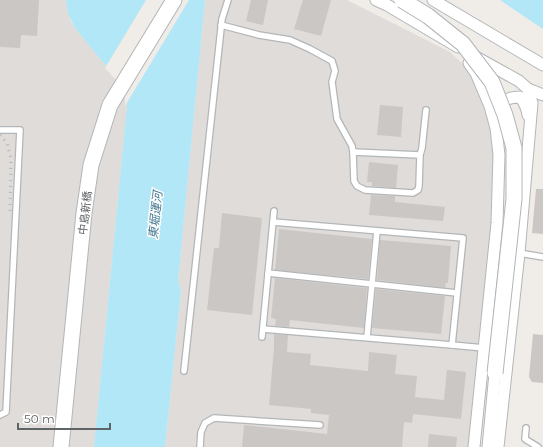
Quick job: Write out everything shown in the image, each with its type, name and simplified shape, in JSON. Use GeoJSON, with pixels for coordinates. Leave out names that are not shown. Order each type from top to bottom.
{"type":"FeatureCollection","features":[{"type":"Feature","properties":{"kind":"street","name":"中島新橋"},"geometry":{"type":"LineString","coordinates":[[60,447],[84,213],[91,165],[110,105],[174,0]]}},
{"type":"Feature","properties":{"kind":"street"},"geometry":{"type":"LineString","coordinates":[[376,0],[519,81],[528,89],[543,95]]}},
{"type":"Feature","properties":{"kind":"street"},"geometry":{"type":"LineString","coordinates":[[402,0],[428,16],[463,44],[492,82],[505,115],[514,148],[514,199],[488,447]]}},
{"type":"Feature","properties":{"kind":"street"},"geometry":{"type":"LineString","coordinates":[[433,0],[543,65]]}},
{"type":"Feature","properties":{"kind":"street"},"geometry":{"type":"LineString","coordinates":[[454,44],[465,56],[476,73],[490,106],[496,128],[499,155],[496,223],[474,447]]}},
{"type":"Feature","properties":{"kind":"street"},"geometry":{"type":"LineString","coordinates":[[498,447],[519,253],[532,103],[528,89]]}},
{"type":"Feature","properties":{"kind":"street"},"geometry":{"type":"LineString","coordinates":[[496,128],[498,111],[501,104],[512,97],[520,97],[527,109],[529,138]]}},
{"type":"Feature","properties":{"kind":"lane"},"geometry":{"type":"LineString","coordinates":[[184,371],[221,25],[228,0]]}},
{"type":"Feature","properties":{"kind":"lane"},"geometry":{"type":"LineString","coordinates":[[221,25],[259,35],[290,40],[332,61],[336,71],[332,82],[337,119],[352,146],[354,181],[357,186],[365,190],[413,193],[418,190],[420,155],[426,110]]}},
{"type":"Feature","properties":{"kind":"lane"},"geometry":{"type":"LineString","coordinates":[[0,130],[20,130],[6,412],[0,415]]}},
{"type":"Feature","properties":{"kind":"lane"},"geometry":{"type":"LineString","coordinates":[[353,152],[420,155]]}},
{"type":"Feature","properties":{"kind":"lane"},"geometry":{"type":"LineString","coordinates":[[262,337],[274,211]]}},
{"type":"Feature","properties":{"kind":"lane"},"geometry":{"type":"LineString","coordinates":[[273,222],[463,238],[452,345]]}},
{"type":"Feature","properties":{"kind":"lane"},"geometry":{"type":"LineString","coordinates":[[366,337],[377,231]]}},
{"type":"Feature","properties":{"kind":"lane"},"geometry":{"type":"LineString","coordinates":[[519,253],[543,256]]}},
{"type":"Feature","properties":{"kind":"lane"},"geometry":{"type":"LineString","coordinates":[[268,273],[457,293]]}},
{"type":"Feature","properties":{"kind":"lane"},"geometry":{"type":"LineString","coordinates":[[263,329],[484,348]]}},
{"type":"Feature","properties":{"kind":"lane"},"geometry":{"type":"LineString","coordinates":[[200,447],[201,432],[205,423],[214,418],[320,425]]}},
{"type":"Feature","properties":{"kind":"lane"},"geometry":{"type":"LineString","coordinates":[[526,428],[525,439],[538,447]]}},
{"type":"Feature","properties":{"kind":"shaded area"},"geometry":{"type":"Polygon","coordinates":[[[0,0],[66,0],[71,22],[127,92],[127,106],[94,447],[0,447],[0,0]]]}},
{"type":"Feature","properties":{"kind":"shaded area"},"geometry":{"type":"Polygon","coordinates":[[[205,0],[347,0],[450,52],[465,66],[477,81],[490,130],[494,163],[494,193],[469,447],[165,447],[181,290],[178,281],[205,0]]]}},
{"type":"Feature","properties":{"kind":"water","name":"東堀運河"},"geometry":{"type":"Polygon","coordinates":[[[66,0],[205,0],[178,281],[181,290],[165,447],[94,447],[127,106],[127,92],[75,28],[69,16],[66,0]]]}},
{"type":"Feature","properties":{"kind":"water"},"geometry":{"type":"Polygon","coordinates":[[[500,0],[543,0],[543,29],[500,0]]]}},
{"type":"Feature","properties":{"kind":"pier"},"geometry":{"type":"Polygon","coordinates":[[[146,0],[189,0],[125,106],[125,92],[123,87],[105,68],[146,0]]]}},
{"type":"Feature","properties":{"kind":"building"},"geometry":{"type":"Polygon","coordinates":[[[0,0],[39,0],[37,36],[21,35],[20,48],[0,47],[0,0]]]}},
{"type":"Feature","properties":{"kind":"building"},"geometry":{"type":"Polygon","coordinates":[[[251,0],[268,0],[263,25],[246,21],[251,0]]]}},
{"type":"Feature","properties":{"kind":"building"},"geometry":{"type":"Polygon","coordinates":[[[303,0],[331,0],[321,36],[294,29],[303,0]]]}},
{"type":"Feature","properties":{"kind":"building"},"geometry":{"type":"Polygon","coordinates":[[[380,105],[403,107],[401,137],[377,135],[380,105]]]}},
{"type":"Feature","properties":{"kind":"building"},"geometry":{"type":"Polygon","coordinates":[[[369,162],[398,165],[396,188],[372,186],[372,182],[367,182],[369,162]]]}},
{"type":"Feature","properties":{"kind":"building"},"geometry":{"type":"Polygon","coordinates":[[[536,189],[543,189],[543,234],[532,233],[536,189]]]}},
{"type":"Feature","properties":{"kind":"building"},"geometry":{"type":"Polygon","coordinates":[[[371,195],[395,196],[395,202],[445,207],[443,221],[369,215],[371,195]]]}},
{"type":"Feature","properties":{"kind":"building"},"geometry":{"type":"Polygon","coordinates":[[[222,213],[262,218],[252,315],[207,310],[214,248],[219,248],[222,213]]]}},
{"type":"Feature","properties":{"kind":"building"},"geometry":{"type":"Polygon","coordinates":[[[279,229],[372,239],[368,279],[275,270],[279,229]]]}},
{"type":"Feature","properties":{"kind":"building"},"geometry":{"type":"Polygon","coordinates":[[[380,240],[451,246],[448,283],[446,283],[445,288],[377,280],[380,240]]]}},
{"type":"Feature","properties":{"kind":"building"},"geometry":{"type":"Polygon","coordinates":[[[275,278],[367,288],[364,328],[290,320],[289,327],[275,326],[276,319],[271,318],[275,278]]]}},
{"type":"Feature","properties":{"kind":"building"},"geometry":{"type":"Polygon","coordinates":[[[376,289],[445,296],[441,334],[372,328],[376,289]]]}},
{"type":"Feature","properties":{"kind":"building"},"geometry":{"type":"Polygon","coordinates":[[[274,334],[288,335],[287,352],[311,354],[310,365],[368,371],[369,352],[397,355],[395,374],[417,376],[415,397],[444,400],[447,370],[466,372],[461,419],[413,414],[412,423],[404,422],[402,447],[242,447],[244,425],[327,434],[329,415],[311,413],[311,409],[269,405],[274,334]]]}},
{"type":"Feature","properties":{"kind":"building"},"geometry":{"type":"Polygon","coordinates":[[[533,334],[543,335],[543,383],[532,382],[529,377],[533,334]]]}},
{"type":"Feature","properties":{"kind":"building"},"geometry":{"type":"Polygon","coordinates":[[[429,434],[457,437],[456,447],[428,447],[429,434]]]}},
{"type":"Feature","properties":{"kind":"railway"},"geometry":{"type":"LineString","coordinates":[[0,135],[7,143],[11,159],[10,211]]}}]}
